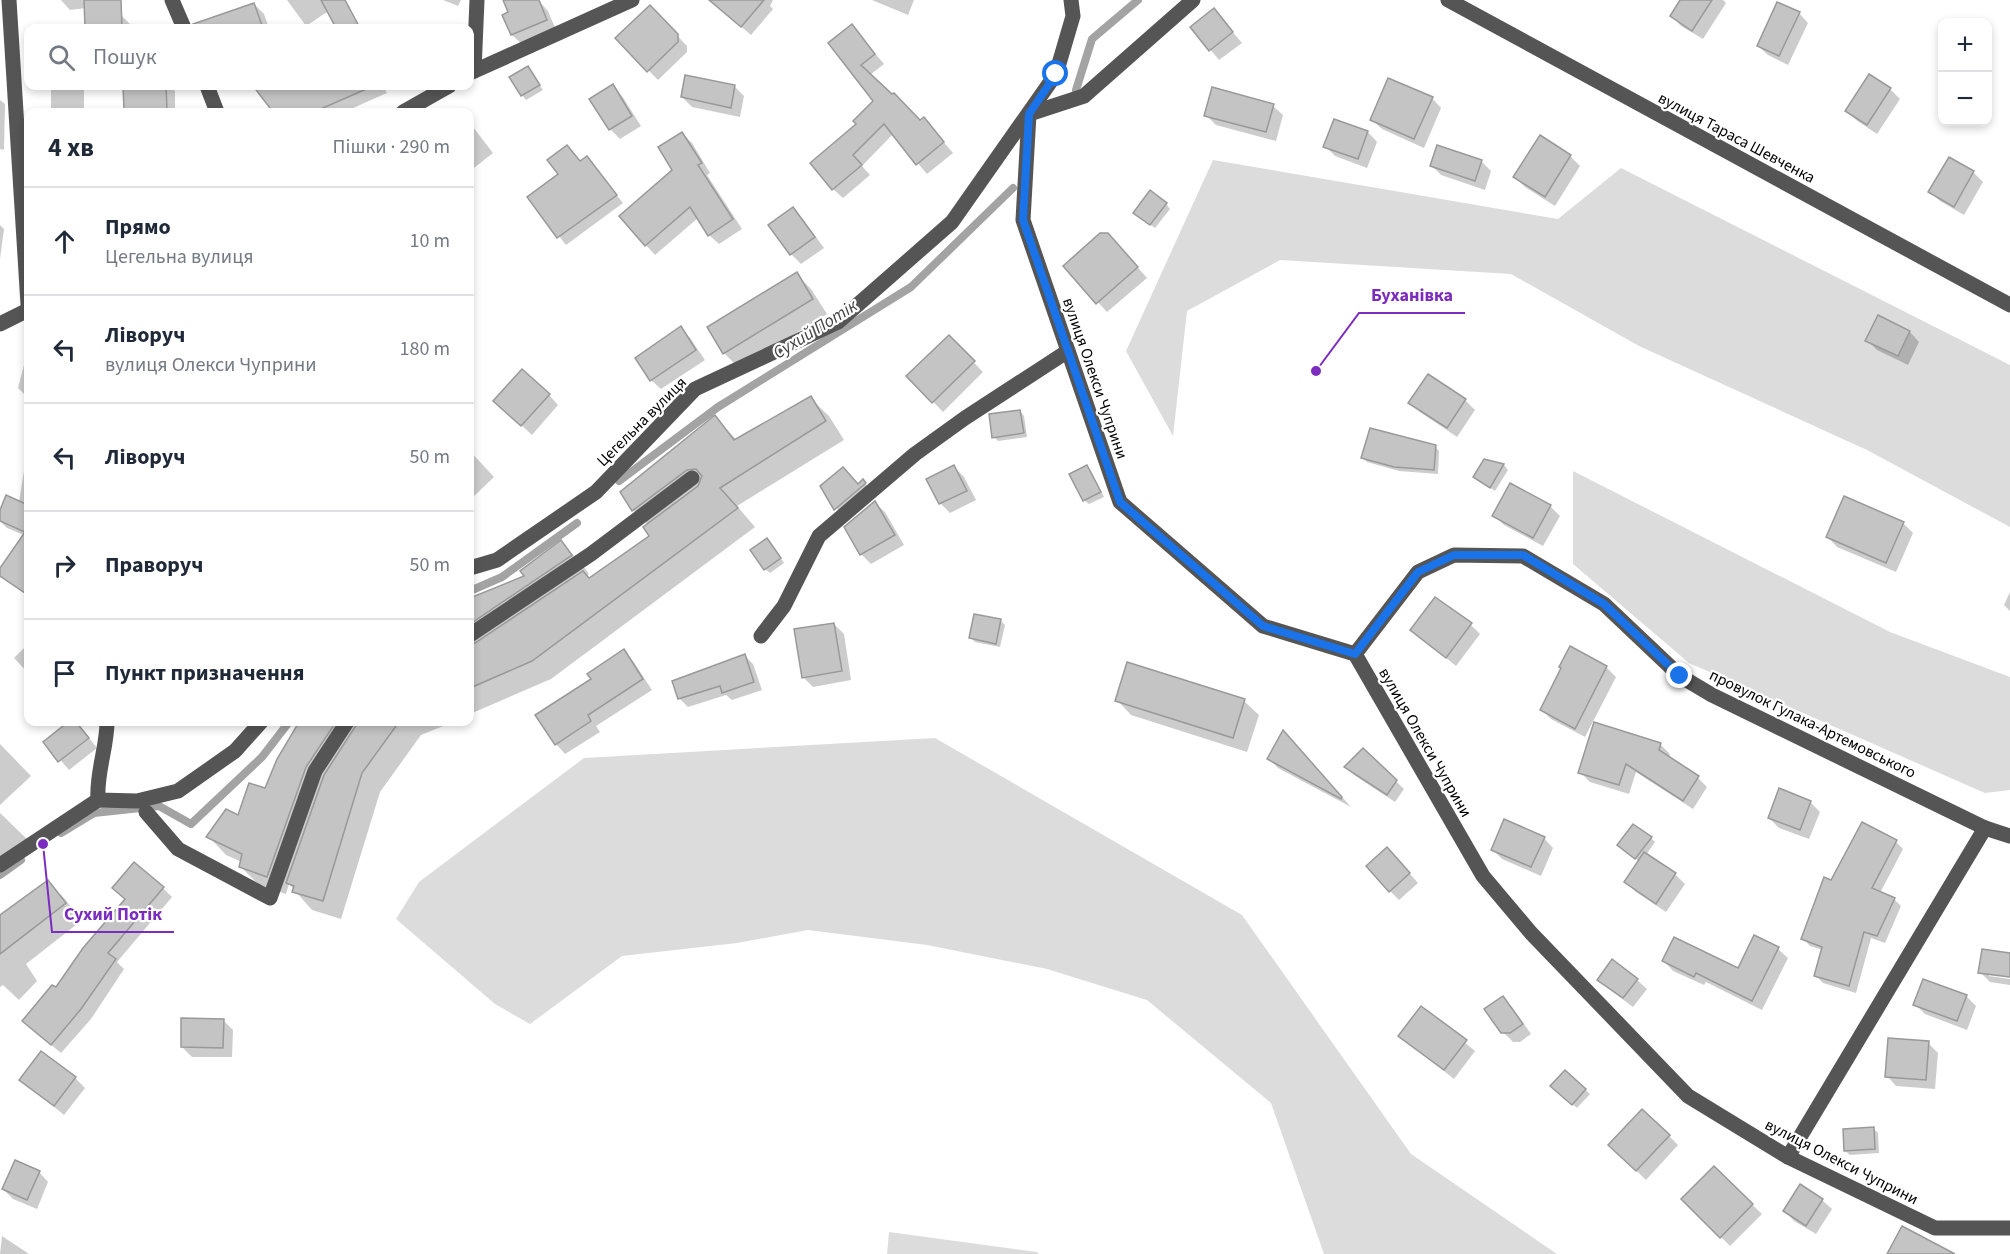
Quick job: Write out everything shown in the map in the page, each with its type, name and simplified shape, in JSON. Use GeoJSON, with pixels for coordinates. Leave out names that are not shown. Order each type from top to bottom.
{"type":"FeatureCollection","features":[{"type":"Feature","properties":{"kind":"street"},"geometry":{"type":"LineString","coordinates":[[9,0],[24,240]]}},
{"type":"Feature","properties":{"kind":"street"},"geometry":{"type":"LineString","coordinates":[[172,0],[182,24]]}},
{"type":"Feature","properties":{"kind":"street"},"geometry":{"type":"LineString","coordinates":[[474,43],[477,0]]}},
{"type":"Feature","properties":{"kind":"street"},"geometry":{"type":"LineString","coordinates":[[474,71],[632,0]]}},
{"type":"Feature","properties":{"kind":"street","name":"Цегельна вулиця"},"geometry":{"type":"LineString","coordinates":[[474,567],[497,560],[596,492],[695,389],[838,322],[952,222],[1056,74],[1073,16],[1071,0]]}},
{"type":"Feature","properties":{"kind":"street"},"geometry":{"type":"LineString","coordinates":[[1029,114],[1084,96],[1193,0]]}},
{"type":"Feature","properties":{"kind":"street","name":"вулиця Тараса Шевченка"},"geometry":{"type":"LineString","coordinates":[[1448,0],[2010,305]]}},
{"type":"Feature","properties":{"kind":"street"},"geometry":{"type":"LineString","coordinates":[[209,90],[216,108]]}},
{"type":"Feature","properties":{"kind":"street"},"geometry":{"type":"LineString","coordinates":[[410,108],[442,90]]}},
{"type":"Feature","properties":{"kind":"street","name":"вулиця Олекси Чуприни"},"geometry":{"type":"LineString","coordinates":[[1029,114],[1023,220],[1120,502],[1263,626],[1355,654],[1483,876],[1531,933],[1688,1096],[1788,1157],[1935,1228],[2010,1228]]}},
{"type":"Feature","properties":{"kind":"street"},"geometry":{"type":"LineString","coordinates":[[0,324],[24,312]]}},
{"type":"Feature","properties":{"kind":"street"},"geometry":{"type":"LineString","coordinates":[[761,636],[784,606],[819,536],[915,454],[965,418],[1068,351]]}},
{"type":"Feature","properties":{"kind":"street"},"geometry":{"type":"LineString","coordinates":[[474,632],[591,554],[692,478]]}},
{"type":"Feature","properties":{"kind":"street","name":"провулок Гулака-Артемовського"},"geometry":{"type":"LineString","coordinates":[[1355,654],[1418,572],[1454,555],[1523,555],[1604,604],[1680,676],[1712,695],[1984,828],[2010,836]]}},
{"type":"Feature","properties":{"kind":"street"},"geometry":{"type":"LineString","coordinates":[[98,800],[97,786],[107,726]]}},
{"type":"Feature","properties":{"kind":"street"},"geometry":{"type":"LineString","coordinates":[[0,865],[98,800],[137,801],[178,791],[234,751],[257,726]]}},
{"type":"Feature","properties":{"kind":"street"},"geometry":{"type":"LineString","coordinates":[[146,812],[178,849],[270,898],[315,771],[344,726]]}},
{"type":"Feature","properties":{"kind":"street"},"geometry":{"type":"LineString","coordinates":[[1788,1157],[1984,828]]}},
{"type":"Feature","properties":{"kind":"shaded area"},"geometry":{"type":"Polygon","coordinates":[[[1213,160],[1558,219],[1621,168],[2010,365],[2010,527],[1867,450],[1639,346],[1511,274],[1280,260],[1187,311],[1173,436],[1126,351],[1213,160]]]}},
{"type":"Feature","properties":{"kind":"shaded area"},"geometry":{"type":"Polygon","coordinates":[[[1573,471],[1890,632],[2010,677],[2010,790],[1985,793],[1689,663],[1573,564],[1573,471]]]}},
{"type":"Feature","properties":{"kind":"shaded area"},"geometry":{"type":"Polygon","coordinates":[[[935,738],[1242,915],[1411,1154],[1557,1254],[1324,1254],[1271,1103],[1147,1000],[1047,969],[927,945],[808,930],[737,943],[622,956],[530,1024],[495,1004],[396,919],[419,882],[584,758],[935,738]]]}},
{"type":"Feature","properties":{"kind":"shaded area"},"geometry":{"type":"Polygon","coordinates":[[[889,1232],[1037,1252],[1039,1254],[887,1254],[889,1232]]]}},
{"type":"Feature","properties":{"kind":"building"},"geometry":{"type":"Polygon","coordinates":[[[84,0],[121,0],[122,24],[85,24],[84,0]]]}},
{"type":"Feature","properties":{"kind":"building"},"geometry":{"type":"Polygon","coordinates":[[[321,0],[345,0],[358,24],[334,24],[321,0]]]}},
{"type":"Feature","properties":{"kind":"building"},"geometry":{"type":"Polygon","coordinates":[[[503,0],[539,0],[547,20],[511,35],[502,15],[508,12],[503,0]]]}},
{"type":"Feature","properties":{"kind":"building"},"geometry":{"type":"Polygon","coordinates":[[[709,0],[764,0],[741,27],[709,0]]]}},
{"type":"Feature","properties":{"kind":"building"},"geometry":{"type":"Polygon","coordinates":[[[1680,0],[1712,0],[1692,31],[1670,16],[1680,0]]]}},
{"type":"Feature","properties":{"kind":"building"},"geometry":{"type":"Polygon","coordinates":[[[1777,2],[1800,12],[1779,56],[1757,46],[1777,2]]]}},
{"type":"Feature","properties":{"kind":"building"},"geometry":{"type":"Polygon","coordinates":[[[254,3],[262,24],[193,24],[254,3]]]}},
{"type":"Feature","properties":{"kind":"building"},"geometry":{"type":"Polygon","coordinates":[[[650,5],[678,34],[678,42],[647,72],[615,38],[650,5]]]}},
{"type":"Feature","properties":{"kind":"building"},"geometry":{"type":"Polygon","coordinates":[[[1214,8],[1233,32],[1209,51],[1190,27],[1214,8]]]}},
{"type":"Feature","properties":{"kind":"building"},"geometry":{"type":"Polygon","coordinates":[[[852,24],[875,54],[861,65],[892,94],[894,93],[920,120],[924,117],[944,142],[916,165],[884,124],[853,155],[862,165],[832,190],[810,163],[856,124],[853,121],[873,101],[828,43],[852,24]]]}},
{"type":"Feature","properties":{"kind":"building"},"geometry":{"type":"Polygon","coordinates":[[[528,66],[540,85],[521,96],[509,77],[528,66]]]}},
{"type":"Feature","properties":{"kind":"building"},"geometry":{"type":"Polygon","coordinates":[[[1869,74],[1891,88],[1867,125],[1845,111],[1869,74]]]}},
{"type":"Feature","properties":{"kind":"building"},"geometry":{"type":"Polygon","coordinates":[[[685,75],[735,85],[731,108],[681,97],[685,75]]]}},
{"type":"Feature","properties":{"kind":"building"},"geometry":{"type":"Polygon","coordinates":[[[1388,78],[1433,97],[1414,139],[1370,120],[1388,78]]]}},
{"type":"Feature","properties":{"kind":"building"},"geometry":{"type":"Polygon","coordinates":[[[613,84],[632,116],[609,130],[589,99],[613,84]]]}},
{"type":"Feature","properties":{"kind":"building"},"geometry":{"type":"Polygon","coordinates":[[[1212,87],[1274,104],[1266,132],[1204,116],[1212,87]]]}},
{"type":"Feature","properties":{"kind":"building"},"geometry":{"type":"Polygon","coordinates":[[[123,90],[166,90],[167,108],[124,108],[123,90]]]}},
{"type":"Feature","properties":{"kind":"building"},"geometry":{"type":"Polygon","coordinates":[[[256,90],[364,90],[323,108],[270,108],[256,90]]]}},
{"type":"Feature","properties":{"kind":"building"},"geometry":{"type":"Polygon","coordinates":[[[1334,119],[1368,131],[1358,159],[1323,147],[1334,119]]]}},
{"type":"Feature","properties":{"kind":"building"},"geometry":{"type":"Polygon","coordinates":[[[682,132],[702,163],[698,165],[733,219],[708,236],[690,207],[645,246],[619,216],[672,170],[658,147],[682,132]]]}},
{"type":"Feature","properties":{"kind":"building"},"geometry":{"type":"Polygon","coordinates":[[[1540,135],[1571,155],[1545,197],[1513,177],[1540,135]]]}},
{"type":"Feature","properties":{"kind":"building"},"geometry":{"type":"Polygon","coordinates":[[[567,145],[580,161],[587,156],[617,195],[557,238],[527,197],[558,174],[547,160],[567,145]]]}},
{"type":"Feature","properties":{"kind":"building"},"geometry":{"type":"Polygon","coordinates":[[[1437,145],[1482,160],[1475,181],[1430,166],[1437,145]]]}},
{"type":"Feature","properties":{"kind":"building"},"geometry":{"type":"Polygon","coordinates":[[[1949,157],[1974,171],[1954,207],[1928,192],[1949,157]]]}},
{"type":"Feature","properties":{"kind":"building"},"geometry":{"type":"Polygon","coordinates":[[[1150,190],[1167,203],[1150,225],[1133,213],[1150,190]]]}},
{"type":"Feature","properties":{"kind":"building"},"geometry":{"type":"Polygon","coordinates":[[[793,207],[815,237],[790,255],[768,225],[793,207]]]}},
{"type":"Feature","properties":{"kind":"building"},"geometry":{"type":"Polygon","coordinates":[[[1100,233],[1108,233],[1138,267],[1096,304],[1063,266],[1100,233]]]}},
{"type":"Feature","properties":{"kind":"building"},"geometry":{"type":"Polygon","coordinates":[[[797,272],[813,299],[723,354],[707,327],[797,272]]]}},
{"type":"Feature","properties":{"kind":"building"},"geometry":{"type":"Polygon","coordinates":[[[1878,315],[1910,331],[1898,356],[1865,341],[1878,315]]]}},
{"type":"Feature","properties":{"kind":"building"},"geometry":{"type":"Polygon","coordinates":[[[681,326],[696,350],[650,381],[635,358],[681,326]]]}},
{"type":"Feature","properties":{"kind":"building"},"geometry":{"type":"Polygon","coordinates":[[[949,335],[975,361],[932,403],[906,376],[949,335]]]}},
{"type":"Feature","properties":{"kind":"building"},"geometry":{"type":"Polygon","coordinates":[[[522,369],[550,394],[521,426],[493,401],[522,369]]]}},
{"type":"Feature","properties":{"kind":"building"},"geometry":{"type":"Polygon","coordinates":[[[1428,374],[1466,399],[1447,428],[1408,403],[1428,374]]]}},
{"type":"Feature","properties":{"kind":"building"},"geometry":{"type":"Polygon","coordinates":[[[811,396],[826,421],[720,488],[738,508],[532,661],[474,686],[474,643],[583,571],[589,578],[649,536],[643,527],[698,486],[702,476],[696,469],[687,470],[632,511],[620,492],[715,415],[734,440],[811,396]]]}},
{"type":"Feature","properties":{"kind":"building"},"geometry":{"type":"Polygon","coordinates":[[[1020,410],[1024,433],[992,438],[989,414],[1020,410]]]}},
{"type":"Feature","properties":{"kind":"building"},"geometry":{"type":"Polygon","coordinates":[[[1370,428],[1436,445],[1434,470],[1394,467],[1361,458],[1370,428]]]}},
{"type":"Feature","properties":{"kind":"building"},"geometry":{"type":"Polygon","coordinates":[[[1484,459],[1504,464],[1490,488],[1473,477],[1484,459]]]}},
{"type":"Feature","properties":{"kind":"building"},"geometry":{"type":"Polygon","coordinates":[[[954,465],[967,491],[939,504],[926,479],[954,465]]]}},
{"type":"Feature","properties":{"kind":"building"},"geometry":{"type":"Polygon","coordinates":[[[1087,465],[1101,492],[1083,501],[1069,474],[1087,465]]]}},
{"type":"Feature","properties":{"kind":"building"},"geometry":{"type":"Polygon","coordinates":[[[843,467],[858,484],[863,479],[866,483],[834,510],[820,486],[843,467]]]}},
{"type":"Feature","properties":{"kind":"building"},"geometry":{"type":"Polygon","coordinates":[[[1510,483],[1551,505],[1533,538],[1492,516],[1510,483]]]}},
{"type":"Feature","properties":{"kind":"building"},"geometry":{"type":"Polygon","coordinates":[[[6,495],[24,503],[24,532],[0,521],[0,510],[6,495]]]}},
{"type":"Feature","properties":{"kind":"building"},"geometry":{"type":"Polygon","coordinates":[[[1844,496],[1904,522],[1886,563],[1826,537],[1844,496]]]}},
{"type":"Feature","properties":{"kind":"building"},"geometry":{"type":"Polygon","coordinates":[[[875,501],[895,535],[860,555],[844,527],[875,501]]]}},
{"type":"Feature","properties":{"kind":"building"},"geometry":{"type":"Polygon","coordinates":[[[24,533],[24,592],[0,576],[0,568],[24,533]]]}},
{"type":"Feature","properties":{"kind":"building"},"geometry":{"type":"Polygon","coordinates":[[[767,538],[781,558],[764,570],[750,550],[767,538]]]}},
{"type":"Feature","properties":{"kind":"building"},"geometry":{"type":"Polygon","coordinates":[[[561,540],[572,555],[474,621],[474,596],[524,576],[520,571],[561,540]]]}},
{"type":"Feature","properties":{"kind":"building"},"geometry":{"type":"Polygon","coordinates":[[[1435,597],[1472,623],[1446,658],[1410,630],[1435,597]]]}},
{"type":"Feature","properties":{"kind":"building"},"geometry":{"type":"Polygon","coordinates":[[[974,614],[1001,619],[996,644],[969,638],[974,614]]]}},
{"type":"Feature","properties":{"kind":"building"},"geometry":{"type":"Polygon","coordinates":[[[834,623],[842,671],[802,678],[794,629],[834,623]]]}},
{"type":"Feature","properties":{"kind":"building"},"geometry":{"type":"Polygon","coordinates":[[[1570,646],[1607,666],[1575,729],[1540,710],[1570,646]]]}},
{"type":"Feature","properties":{"kind":"building"},"geometry":{"type":"Polygon","coordinates":[[[624,649],[643,679],[588,715],[591,721],[555,745],[535,715],[591,679],[587,674],[624,649]]]}},
{"type":"Feature","properties":{"kind":"building"},"geometry":{"type":"Polygon","coordinates":[[[745,654],[754,682],[722,693],[720,686],[678,699],[672,681],[745,654]]]}},
{"type":"Feature","properties":{"kind":"building"},"geometry":{"type":"Polygon","coordinates":[[[1127,662],[1245,699],[1233,738],[1115,701],[1127,662]]]}},
{"type":"Feature","properties":{"kind":"building"},"geometry":{"type":"Polygon","coordinates":[[[1594,722],[1661,743],[1659,750],[1699,776],[1683,801],[1626,764],[1619,785],[1578,773],[1594,722]]]}},
{"type":"Feature","properties":{"kind":"building"},"geometry":{"type":"Polygon","coordinates":[[[63,726],[79,726],[89,738],[58,762],[43,742],[63,726]]]}},
{"type":"Feature","properties":{"kind":"building"},"geometry":{"type":"Polygon","coordinates":[[[297,726],[333,726],[306,767],[267,877],[239,867],[242,854],[206,837],[226,809],[238,815],[249,783],[265,788],[277,759],[297,726]]]}},
{"type":"Feature","properties":{"kind":"building"},"geometry":{"type":"Polygon","coordinates":[[[396,726],[362,773],[323,901],[292,892],[294,886],[286,883],[324,775],[355,727],[396,726]]]}},
{"type":"Feature","properties":{"kind":"building"},"geometry":{"type":"Polygon","coordinates":[[[1283,730],[1342,797],[1341,799],[1267,759],[1283,730]]]}},
{"type":"Feature","properties":{"kind":"building"},"geometry":{"type":"Polygon","coordinates":[[[1363,748],[1397,780],[1387,795],[1344,767],[1363,748]]]}},
{"type":"Feature","properties":{"kind":"building"},"geometry":{"type":"Polygon","coordinates":[[[1779,788],[1811,801],[1800,830],[1768,818],[1779,788]]]}},
{"type":"Feature","properties":{"kind":"building"},"geometry":{"type":"Polygon","coordinates":[[[1504,819],[1545,837],[1531,867],[1491,850],[1504,819]]]}},
{"type":"Feature","properties":{"kind":"building"},"geometry":{"type":"Polygon","coordinates":[[[1862,822],[1897,840],[1872,888],[1895,898],[1877,936],[1864,932],[1849,986],[1814,976],[1822,947],[1801,939],[1824,877],[1831,880],[1862,822]]]}},
{"type":"Feature","properties":{"kind":"building"},"geometry":{"type":"Polygon","coordinates":[[[1633,824],[1652,837],[1635,859],[1617,845],[1633,824]]]}},
{"type":"Feature","properties":{"kind":"building"},"geometry":{"type":"Polygon","coordinates":[[[1387,847],[1410,873],[1389,892],[1366,866],[1387,847]]]}},
{"type":"Feature","properties":{"kind":"building"},"geometry":{"type":"Polygon","coordinates":[[[1644,852],[1676,873],[1656,904],[1624,882],[1644,852]]]}},
{"type":"Feature","properties":{"kind":"building"},"geometry":{"type":"Polygon","coordinates":[[[134,862],[164,887],[108,953],[116,959],[81,1009],[51,1045],[22,1021],[52,985],[56,987],[83,948],[125,899],[112,888],[134,862]]]}},
{"type":"Feature","properties":{"kind":"building"},"geometry":{"type":"Polygon","coordinates":[[[48,880],[66,903],[0,954],[0,915],[48,880]]]}},
{"type":"Feature","properties":{"kind":"building"},"geometry":{"type":"Polygon","coordinates":[[[1754,935],[1779,947],[1752,1001],[1696,973],[1694,977],[1662,961],[1674,937],[1738,968],[1754,935]]]}},
{"type":"Feature","properties":{"kind":"building"},"geometry":{"type":"Polygon","coordinates":[[[1982,949],[2010,953],[2010,977],[1978,973],[1982,949]]]}},
{"type":"Feature","properties":{"kind":"building"},"geometry":{"type":"Polygon","coordinates":[[[1612,959],[1638,979],[1623,998],[1597,980],[1612,959]]]}},
{"type":"Feature","properties":{"kind":"building"},"geometry":{"type":"Polygon","coordinates":[[[1923,979],[1967,995],[1957,1021],[1913,1005],[1923,979]]]}},
{"type":"Feature","properties":{"kind":"building"},"geometry":{"type":"Polygon","coordinates":[[[1503,996],[1523,1024],[1510,1033],[1501,1033],[1484,1009],[1503,996]]]}},
{"type":"Feature","properties":{"kind":"building"},"geometry":{"type":"Polygon","coordinates":[[[1421,1006],[1467,1040],[1444,1070],[1398,1036],[1421,1006]]]}},
{"type":"Feature","properties":{"kind":"building"},"geometry":{"type":"Polygon","coordinates":[[[181,1018],[224,1019],[223,1048],[181,1047],[181,1018]]]}},
{"type":"Feature","properties":{"kind":"building"},"geometry":{"type":"Polygon","coordinates":[[[1888,1038],[1929,1041],[1926,1080],[1885,1077],[1888,1038]]]}},
{"type":"Feature","properties":{"kind":"building"},"geometry":{"type":"Polygon","coordinates":[[[41,1051],[76,1077],[54,1106],[19,1080],[41,1051]]]}},
{"type":"Feature","properties":{"kind":"building"},"geometry":{"type":"Polygon","coordinates":[[[1565,1070],[1586,1089],[1572,1105],[1550,1086],[1565,1070]]]}},
{"type":"Feature","properties":{"kind":"building"},"geometry":{"type":"Polygon","coordinates":[[[1642,1109],[1670,1135],[1636,1171],[1608,1145],[1642,1109]]]}},
{"type":"Feature","properties":{"kind":"building"},"geometry":{"type":"Polygon","coordinates":[[[1874,1127],[1875,1149],[1844,1151],[1843,1129],[1874,1127]]]}},
{"type":"Feature","properties":{"kind":"building"},"geometry":{"type":"Polygon","coordinates":[[[15,1160],[40,1171],[27,1200],[2,1189],[15,1160]]]}},
{"type":"Feature","properties":{"kind":"building"},"geometry":{"type":"Polygon","coordinates":[[[1714,1166],[1753,1204],[1720,1238],[1681,1199],[1714,1166]]]}},
{"type":"Feature","properties":{"kind":"building"},"geometry":{"type":"Polygon","coordinates":[[[1800,1184],[1823,1199],[1806,1226],[1783,1211],[1800,1184]]]}},
{"type":"Feature","properties":{"kind":"building"},"geometry":{"type":"Polygon","coordinates":[[[1902,1226],[1955,1254],[1887,1254],[1902,1226]]]}},
{"type":"Feature","properties":{"kind":"waterway","name":"Сухий Потік"},"geometry":{"type":"LineString","coordinates":[[1076,90],[1092,39],[1138,0]]}},
{"type":"Feature","properties":{"kind":"waterway","name":"Сухий Потік"},"geometry":{"type":"LineString","coordinates":[[619,481],[718,407],[911,287],[1013,188]]}},
{"type":"Feature","properties":{"kind":"waterway","name":"Сухий Потік"},"geometry":{"type":"LineString","coordinates":[[474,589],[502,577],[577,523]]}},
{"type":"Feature","properties":{"kind":"waterway","name":"Сухий Потік"},"geometry":{"type":"LineString","coordinates":[[61,833],[94,813],[159,806],[191,824],[262,757],[286,726]]}},
{"type":"Feature","properties":{"kind":"waterway","name":"Сухий Потік"},"geometry":{"type":"LineString","coordinates":[[0,875],[21,860]]}},
{"type":"Feature","properties":{"kind":"place","name":"Буханівка"},"geometry":{"type":"Point","coordinates":[1316,371]}},
{"type":"Feature","properties":{"kind":"place","name":"Сухий Потік"},"geometry":{"type":"Point","coordinates":[43,844]}},
{"type":"Feature","properties":{"kind":"route"},"geometry":{"type":"LineString","coordinates":[[1056,74],[1029,114],[1023,220],[1120,502],[1263,626],[1355,654],[1418,572],[1454,555],[1523,555],[1604,604],[1680,676]]}}]}
